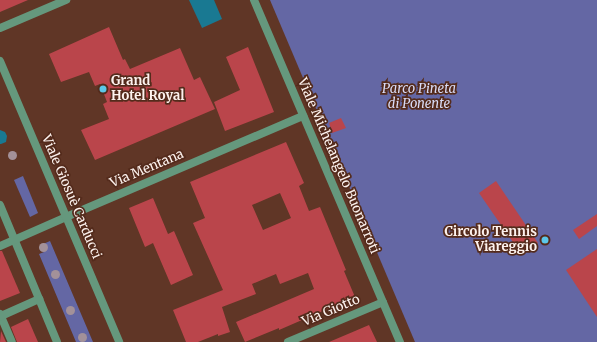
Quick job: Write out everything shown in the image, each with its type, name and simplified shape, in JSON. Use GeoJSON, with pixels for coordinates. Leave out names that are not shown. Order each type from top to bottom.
{"type":"FeatureCollection","features":[{"type":"Feature","properties":{"kind":"street"},"geometry":{"type":"LineString","coordinates":[[0,28],[66,0]]}},
{"type":"Feature","properties":{"kind":"street","name":"Viale Michelangelo Buonarroti"},"geometry":{"type":"LineString","coordinates":[[254,0],[400,342]]}},
{"type":"Feature","properties":{"kind":"street","name":"Viale Giosuè Carducci"},"geometry":{"type":"LineString","coordinates":[[0,61],[119,342]]}},
{"type":"Feature","properties":{"kind":"street","name":"Via Mentana"},"geometry":{"type":"LineString","coordinates":[[0,246],[66,216],[303,116]]}},
{"type":"Feature","properties":{"kind":"street"},"geometry":{"type":"LineString","coordinates":[[0,205],[57,342]]}},
{"type":"Feature","properties":{"kind":"street"},"geometry":{"type":"LineString","coordinates":[[12,342],[0,315],[39,299]]}},
{"type":"Feature","properties":{"kind":"street","name":"Via Giotto"},"geometry":{"type":"LineString","coordinates":[[288,342],[383,302]]}},
{"type":"Feature","properties":{"kind":"green space","name":"Parco Pineta di Ponente"},"geometry":{"type":"Polygon","coordinates":[[[270,0],[597,0],[597,342],[415,342],[270,0]]]}},
{"type":"Feature","properties":{"kind":"green space"},"geometry":{"type":"Polygon","coordinates":[[[23,176],[38,213],[30,217],[14,180],[23,176]]]}},
{"type":"Feature","properties":{"kind":"green space"},"geometry":{"type":"Polygon","coordinates":[[[50,241],[93,342],[76,342],[39,254],[44,252],[41,245],[50,241]]]}},
{"type":"Feature","properties":{"kind":"shaded area"},"geometry":{"type":"Polygon","coordinates":[[[189,0],[214,0],[222,19],[202,28],[189,0]]]}},
{"type":"Feature","properties":{"kind":"shaded area"},"geometry":{"type":"Polygon","coordinates":[[[0,130],[5,132],[7,136],[6,142],[1,144],[0,144],[0,130]]]}},
{"type":"Feature","properties":{"kind":"building"},"geometry":{"type":"Polygon","coordinates":[[[0,0],[28,0],[0,12],[0,0]]]}},
{"type":"Feature","properties":{"kind":"building"},"geometry":{"type":"Polygon","coordinates":[[[109,27],[123,60],[125,59],[130,69],[180,48],[194,80],[200,77],[215,109],[95,160],[81,130],[109,119],[103,104],[107,102],[100,84],[95,86],[89,72],[61,82],[49,54],[109,27]]]}},
{"type":"Feature","properties":{"kind":"building"},"geometry":{"type":"Polygon","coordinates":[[[248,47],[274,112],[225,131],[214,102],[240,90],[226,57],[248,47]]]}},
{"type":"Feature","properties":{"kind":"building"},"geometry":{"type":"Polygon","coordinates":[[[341,118],[346,128],[332,133],[329,123],[341,118]]]}},
{"type":"Feature","properties":{"kind":"building"},"geometry":{"type":"Polygon","coordinates":[[[286,142],[304,183],[299,186],[309,211],[320,207],[346,270],[344,271],[355,297],[279,330],[279,328],[245,342],[236,322],[314,289],[308,273],[280,284],[276,274],[252,284],[256,294],[222,307],[230,332],[218,336],[218,334],[198,342],[186,342],[173,310],[223,290],[193,223],[205,218],[190,182],[286,142]],[[280,193],[252,205],[263,230],[291,218],[280,193]]]}},
{"type":"Feature","properties":{"kind":"building"},"geometry":{"type":"Polygon","coordinates":[[[496,181],[538,243],[521,254],[479,193],[496,181]]]}},
{"type":"Feature","properties":{"kind":"building"},"geometry":{"type":"Polygon","coordinates":[[[153,198],[168,234],[174,231],[193,275],[171,285],[153,243],[145,247],[129,208],[153,198]]]}},
{"type":"Feature","properties":{"kind":"building"},"geometry":{"type":"Polygon","coordinates":[[[597,214],[597,226],[579,239],[573,230],[597,214]]]}},
{"type":"Feature","properties":{"kind":"building"},"geometry":{"type":"Polygon","coordinates":[[[597,249],[597,317],[566,270],[597,249]]]}},
{"type":"Feature","properties":{"kind":"building"},"geometry":{"type":"Polygon","coordinates":[[[0,251],[2,251],[20,293],[0,301],[0,251]]]}},
{"type":"Feature","properties":{"kind":"building"},"geometry":{"type":"Polygon","coordinates":[[[28,319],[38,342],[17,342],[11,327],[28,319]]]}},
{"type":"Feature","properties":{"kind":"building"},"geometry":{"type":"Polygon","coordinates":[[[369,325],[377,342],[329,342],[355,331],[369,325]]]}},
{"type":"Feature","properties":{"kind":"building"},"geometry":{"type":"Polygon","coordinates":[[[1,331],[6,342],[0,342],[1,331]]]}},
{"type":"Feature","properties":{"kind":"place","name":"Grand Hotel Royal"},"geometry":{"type":"Point","coordinates":[103,89]}},
{"type":"Feature","properties":{"kind":"place","name":"Circolo Tennis Viareggio"},"geometry":{"type":"Point","coordinates":[545,240]}}]}
